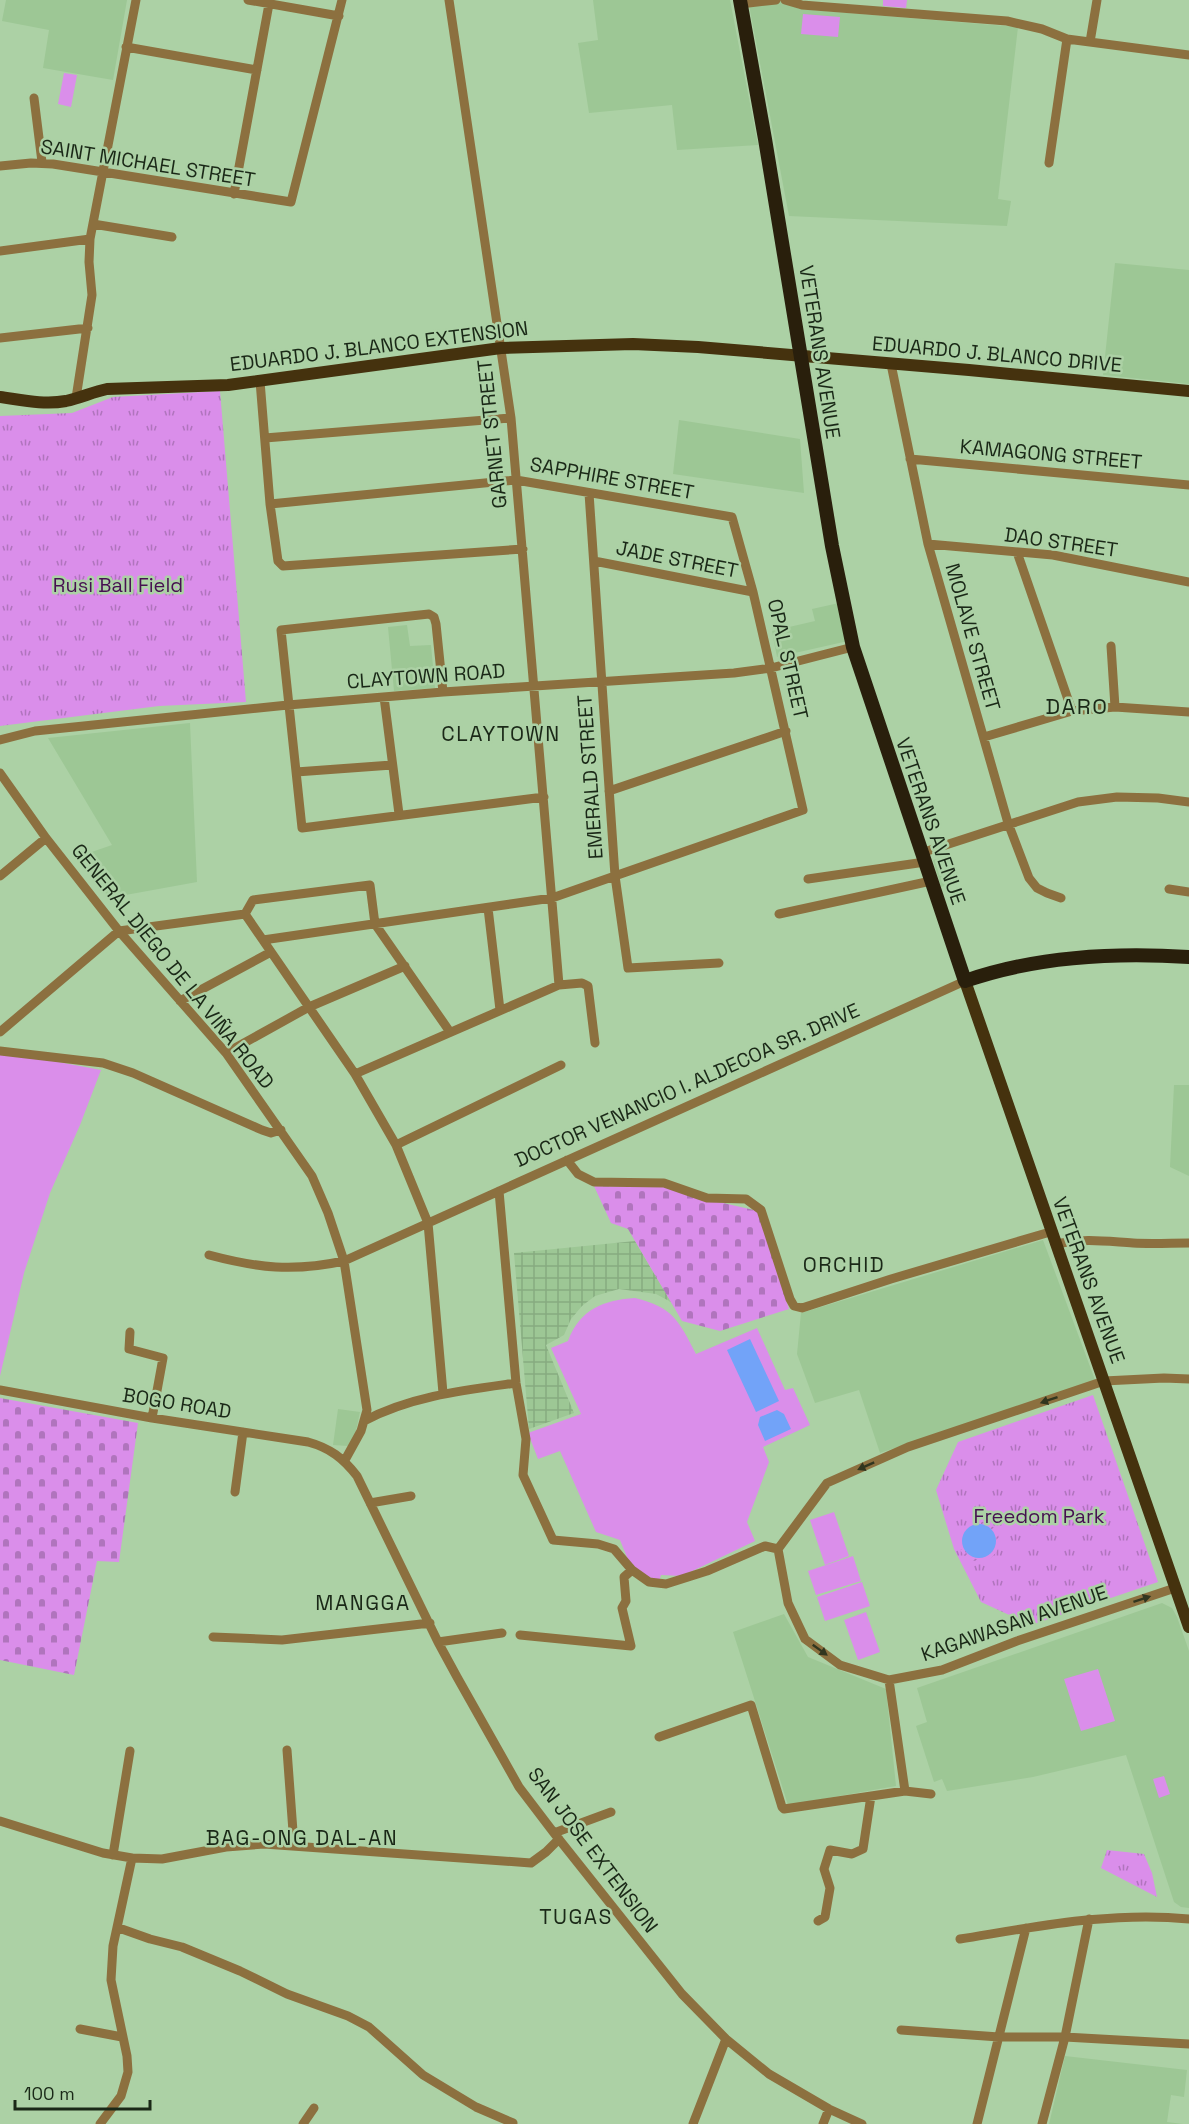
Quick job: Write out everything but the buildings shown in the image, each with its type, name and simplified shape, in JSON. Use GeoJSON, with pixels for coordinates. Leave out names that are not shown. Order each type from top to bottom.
{"type":"FeatureCollection","features":[{"type":"Feature","properties":{"kind":"highway","name":"VETERANS AVENUE"},"geometry":{"type":"LineString","coordinates":[[740,2],[761,113],[832,546],[853,647],[965,981]]}},
{"type":"Feature","properties":{"kind":"highway","name":"DOCTOR VENANCIO I. ALDECOA SR. DRIVE"},"geometry":{"type":"LineString","coordinates":[[965,981],[1012,966],[1066,958],[1130,955],[1189,957]]}},
{"type":"Feature","properties":{"kind":"main road","name":"EDUARDO J. BLANCO EXTENSION"},"geometry":{"type":"LineString","coordinates":[[0,397],[49,403],[76,398],[89,392],[130,387],[219,385],[260,381],[501,348],[633,344],[801,356]]}},
{"type":"Feature","properties":{"kind":"main road","name":"EDUARDO J. BLANCO DRIVE"},"geometry":{"type":"LineString","coordinates":[[801,356],[1189,391]]}},
{"type":"Feature","properties":{"kind":"main road","name":"VETERANS AVENUE"},"geometry":{"type":"LineString","coordinates":[[965,981],[1052,1238],[1189,1627]]}},
{"type":"Feature","properties":{"kind":"street"},"geometry":{"type":"LineString","coordinates":[[76,398],[92,295],[90,239],[136,0]]}},
{"type":"Feature","properties":{"kind":"street"},"geometry":{"type":"LineString","coordinates":[[248,0],[339,16],[342,0]]}},
{"type":"Feature","properties":{"kind":"street","name":"GARNET STREET"},"geometry":{"type":"LineString","coordinates":[[449,0],[511,418],[559,985]]}},
{"type":"Feature","properties":{"kind":"street"},"geometry":{"type":"LineString","coordinates":[[740,2],[776,0]]}},
{"type":"Feature","properties":{"kind":"street"},"geometry":{"type":"LineString","coordinates":[[785,0],[802,5],[1007,21],[1042,29],[1067,39],[1189,55]]}},
{"type":"Feature","properties":{"kind":"street"},"geometry":{"type":"LineString","coordinates":[[1090,42],[1097,0]]}},
{"type":"Feature","properties":{"kind":"street"},"geometry":{"type":"LineString","coordinates":[[234,194],[269,4]]}},
{"type":"Feature","properties":{"kind":"street","name":"SAINT MICHAEL STREET"},"geometry":{"type":"LineString","coordinates":[[0,166],[42,162],[291,202],[339,16]]}},
{"type":"Feature","properties":{"kind":"street"},"geometry":{"type":"LineString","coordinates":[[1049,163],[1067,39]]}},
{"type":"Feature","properties":{"kind":"street"},"geometry":{"type":"LineString","coordinates":[[126,47],[257,70]]}},
{"type":"Feature","properties":{"kind":"street"},"geometry":{"type":"LineString","coordinates":[[34,98],[42,162]]}},
{"type":"Feature","properties":{"kind":"street"},"geometry":{"type":"LineString","coordinates":[[93,224],[172,237]]}},
{"type":"Feature","properties":{"kind":"street"},"geometry":{"type":"LineString","coordinates":[[0,251],[90,239]]}},
{"type":"Feature","properties":{"kind":"street"},"geometry":{"type":"LineString","coordinates":[[0,338],[88,328]]}},
{"type":"Feature","properties":{"kind":"street","name":"MOLAVE STREET"},"geometry":{"type":"LineString","coordinates":[[891,364],[927,544],[1008,824],[1029,878],[1037,888],[1061,898]]}},
{"type":"Feature","properties":{"kind":"street"},"geometry":{"type":"LineString","coordinates":[[260,381],[270,504],[278,561],[283,566],[523,549]]}},
{"type":"Feature","properties":{"kind":"street"},"geometry":{"type":"LineString","coordinates":[[265,438],[511,418]]}},
{"type":"Feature","properties":{"kind":"street","name":"KAMAGONG STREET"},"geometry":{"type":"LineString","coordinates":[[910,459],[1189,485]]}},
{"type":"Feature","properties":{"kind":"street","name":"SAPPHIRE STREET"},"geometry":{"type":"LineString","coordinates":[[270,504],[516,480],[732,518]]}},
{"type":"Feature","properties":{"kind":"street","name":"EMERALD STREET"},"geometry":{"type":"LineString","coordinates":[[589,493],[615,876],[628,968],[719,963]]}},
{"type":"Feature","properties":{"kind":"street","name":"OPAL STREET"},"geometry":{"type":"LineString","coordinates":[[615,876],[803,810],[753,592],[732,518]]}},
{"type":"Feature","properties":{"kind":"street","name":"DAO STREET"},"geometry":{"type":"LineString","coordinates":[[927,544],[1053,555],[1189,582]]}},
{"type":"Feature","properties":{"kind":"street"},"geometry":{"type":"LineString","coordinates":[[1017,552],[1072,711]]}},
{"type":"Feature","properties":{"kind":"street","name":"JADE STREET"},"geometry":{"type":"LineString","coordinates":[[594,561],[753,592]]}},
{"type":"Feature","properties":{"kind":"street"},"geometry":{"type":"LineString","coordinates":[[443,692],[436,624],[432,616],[425,614],[281,630],[302,828],[544,796]]}},
{"type":"Feature","properties":{"kind":"street"},"geometry":{"type":"LineString","coordinates":[[1111,646],[1115,707]]}},
{"type":"Feature","properties":{"kind":"street","name":"CLAYTOWN ROAD"},"geometry":{"type":"LineString","coordinates":[[0,740],[35,731],[288,705],[443,692],[601,683],[771,668],[853,647]]}},
{"type":"Feature","properties":{"kind":"street"},"geometry":{"type":"LineString","coordinates":[[384,697],[399,814]]}},
{"type":"Feature","properties":{"kind":"street"},"geometry":{"type":"LineString","coordinates":[[984,737],[1072,711],[1115,707],[1189,712]]}},
{"type":"Feature","properties":{"kind":"street"},"geometry":{"type":"LineString","coordinates":[[609,791],[786,731]]}},
{"type":"Feature","properties":{"kind":"street"},"geometry":{"type":"LineString","coordinates":[[296,772],[392,765]]}},
{"type":"Feature","properties":{"kind":"street","name":"GENERAL DIEGO DE LA VIÑA ROAD"},"geometry":{"type":"LineString","coordinates":[[0,773],[46,838],[119,931],[226,1053],[312,1176],[328,1213],[344,1261],[367,1410],[355,1444],[345,1460]]}},
{"type":"Feature","properties":{"kind":"street"},"geometry":{"type":"LineString","coordinates":[[808,879],[923,857],[1008,824],[1078,802],[1117,796],[1189,802]]}},
{"type":"Feature","properties":{"kind":"street"},"geometry":{"type":"LineString","coordinates":[[0,876],[46,838]]}},
{"type":"Feature","properties":{"kind":"street"},"geometry":{"type":"LineString","coordinates":[[263,940],[552,898],[615,876]]}},
{"type":"Feature","properties":{"kind":"street"},"geometry":{"type":"LineString","coordinates":[[779,914],[931,881]]}},
{"type":"Feature","properties":{"kind":"street"},"geometry":{"type":"LineString","coordinates":[[0,1032],[119,931],[245,914],[254,900],[370,885],[375,924],[450,1032]]}},
{"type":"Feature","properties":{"kind":"street"},"geometry":{"type":"LineString","coordinates":[[1169,889],[1189,892]]}},
{"type":"Feature","properties":{"kind":"street"},"geometry":{"type":"LineString","coordinates":[[488,908],[500,1010]]}},
{"type":"Feature","properties":{"kind":"street"},"geometry":{"type":"LineString","coordinates":[[245,914],[355,1074],[396,1145],[428,1223],[443,1394]]}},
{"type":"Feature","properties":{"kind":"street"},"geometry":{"type":"LineString","coordinates":[[180,1001],[271,952]]}},
{"type":"Feature","properties":{"kind":"street"},"geometry":{"type":"LineString","coordinates":[[226,1053],[309,1007],[405,966]]}},
{"type":"Feature","properties":{"kind":"street","name":"DOCTOR VENANCIO I. ALDECOA SR. DRIVE"},"geometry":{"type":"LineString","coordinates":[[209,1255],[238,1263],[283,1268],[304,1268],[344,1261],[965,981]]}},
{"type":"Feature","properties":{"kind":"street"},"geometry":{"type":"LineString","coordinates":[[355,1074],[559,985],[582,983],[588,986],[595,1043]]}},
{"type":"Feature","properties":{"kind":"street"},"geometry":{"type":"LineString","coordinates":[[0,1051],[98,1061],[133,1073],[262,1130],[271,1132],[281,1130]]}},
{"type":"Feature","properties":{"kind":"street"},"geometry":{"type":"LineString","coordinates":[[396,1145],[561,1065]]}},
{"type":"Feature","properties":{"kind":"street"},"geometry":{"type":"LineString","coordinates":[[567,1160],[578,1174],[594,1182],[664,1183],[707,1198],[746,1199],[761,1210],[790,1299],[794,1306],[801,1308],[891,1279],[1052,1238],[1101,1239],[1133,1243],[1189,1243]]}},
{"type":"Feature","properties":{"kind":"street"},"geometry":{"type":"LineString","coordinates":[[499,1191],[516,1383],[526,1439],[523,1475],[553,1540],[598,1544],[614,1549],[632,1570],[649,1581],[666,1584],[707,1571],[765,1546],[778,1549],[827,1483],[908,1447],[1104,1381],[1189,1379]]}},
{"type":"Feature","properties":{"kind":"street"},"geometry":{"type":"LineString","coordinates":[[130,1332],[129,1349],[163,1358],[152,1418]]}},
{"type":"Feature","properties":{"kind":"street"},"geometry":{"type":"LineString","coordinates":[[364,1420],[383,1411],[443,1394],[516,1383]]}},
{"type":"Feature","properties":{"kind":"street","name":"BOGO ROAD"},"geometry":{"type":"LineString","coordinates":[[0,1390],[152,1418],[320,1445],[345,1460]]}},
{"type":"Feature","properties":{"kind":"street"},"geometry":{"type":"LineString","coordinates":[[235,1491],[243,1432]]}},
{"type":"Feature","properties":{"kind":"street","name":"SAN JOSE EXTENSION"},"geometry":{"type":"LineString","coordinates":[[345,1460],[357,1476],[438,1642],[519,1787],[556,1836],[682,1994],[726,2039],[769,2074],[829,2109],[862,2124]]}},
{"type":"Feature","properties":{"kind":"street"},"geometry":{"type":"LineString","coordinates":[[370,1503],[411,1496]]}},
{"type":"Feature","properties":{"kind":"street","name":"KAGAWASAN AVENUE"},"geometry":{"type":"LineString","coordinates":[[778,1549],[788,1603],[805,1639],[840,1665],[889,1680],[942,1670],[1017,1641],[1175,1588]]}},
{"type":"Feature","properties":{"kind":"street"},"geometry":{"type":"LineString","coordinates":[[520,1635],[631,1646],[622,1608],[626,1601],[624,1577],[632,1570]]}},
{"type":"Feature","properties":{"kind":"street"},"geometry":{"type":"LineString","coordinates":[[213,1637],[282,1640],[430,1623]]}},
{"type":"Feature","properties":{"kind":"street"},"geometry":{"type":"LineString","coordinates":[[438,1642],[502,1633]]}},
{"type":"Feature","properties":{"kind":"street"},"geometry":{"type":"LineString","coordinates":[[889,1680],[905,1791]]}},
{"type":"Feature","properties":{"kind":"street"},"geometry":{"type":"LineString","coordinates":[[659,1737],[751,1705],[782,1807],[787,1809],[905,1791],[932,1794]]}},
{"type":"Feature","properties":{"kind":"street"},"geometry":{"type":"LineString","coordinates":[[287,1750],[294,1845]]}},
{"type":"Feature","properties":{"kind":"street"},"geometry":{"type":"LineString","coordinates":[[113,1855],[130,1751]]}},
{"type":"Feature","properties":{"kind":"street"},"geometry":{"type":"LineString","coordinates":[[819,1921],[825,1917],[829,1899],[830,1888],[824,1869],[830,1850],[852,1854],[863,1849],[871,1796]]}},
{"type":"Feature","properties":{"kind":"street"},"geometry":{"type":"LineString","coordinates":[[0,1821],[113,1855],[132,1858],[162,1859],[226,1847],[264,1844],[531,1863],[546,1852],[556,1836],[611,1812]]}},
{"type":"Feature","properties":{"kind":"street"},"geometry":{"type":"LineString","coordinates":[[100,2124],[121,2096],[126,2085],[127,2056],[111,1980],[112,1953],[132,1858]]}},
{"type":"Feature","properties":{"kind":"street"},"geometry":{"type":"LineString","coordinates":[[960,1939],[1089,1919],[1168,1917],[1189,1919]]}},
{"type":"Feature","properties":{"kind":"street"},"geometry":{"type":"LineString","coordinates":[[1042,2124],[1065,2037],[1089,1919]]}},
{"type":"Feature","properties":{"kind":"street"},"geometry":{"type":"LineString","coordinates":[[119,1928],[182,1947],[287,1994],[348,2016],[369,2027],[430,2080],[489,2114],[513,2123]]}},
{"type":"Feature","properties":{"kind":"street"},"geometry":{"type":"LineString","coordinates":[[977,2124],[1026,1928]]}},
{"type":"Feature","properties":{"kind":"street"},"geometry":{"type":"LineString","coordinates":[[80,2029],[122,2037]]}},
{"type":"Feature","properties":{"kind":"street"},"geometry":{"type":"LineString","coordinates":[[901,2030],[999,2037],[1065,2037],[1189,2044]]}},
{"type":"Feature","properties":{"kind":"street"},"geometry":{"type":"LineString","coordinates":[[693,2124],[726,2039]]}},
{"type":"Feature","properties":{"kind":"street"},"geometry":{"type":"LineString","coordinates":[[303,2124],[314,2108]]}},
{"type":"Feature","properties":{"kind":"street"},"geometry":{"type":"LineString","coordinates":[[823,2124],[829,2109]]}},
{"type":"Feature","properties":{"kind":"shaded area"},"geometry":{"type":"Polygon","coordinates":[[[6,0],[127,0],[113,80],[43,68],[49,30],[2,21],[6,0]]]}},
{"type":"Feature","properties":{"kind":"shaded area"},"geometry":{"type":"Polygon","coordinates":[[[593,0],[730,0],[758,145],[677,150],[672,105],[589,113],[578,43],[598,40],[593,0]]]}},
{"type":"Feature","properties":{"kind":"shaded area"},"geometry":{"type":"Polygon","coordinates":[[[783,1],[799,9],[1018,27],[998,199],[1011,201],[1007,226],[789,216],[749,5],[783,1]]]}},
{"type":"Feature","properties":{"kind":"shaded area"},"geometry":{"type":"Polygon","coordinates":[[[1115,263],[1189,270],[1189,384],[1103,375],[1115,263]]]}},
{"type":"Feature","properties":{"kind":"shaded area"},"geometry":{"type":"Polygon","coordinates":[[[679,420],[800,439],[804,493],[673,474],[679,420]]]}},
{"type":"Feature","properties":{"kind":"shaded area"},"geometry":{"type":"Polygon","coordinates":[[[839,603],[848,641],[777,657],[772,631],[815,621],[812,609],[839,603]]]}},
{"type":"Feature","properties":{"kind":"shaded area"},"geometry":{"type":"Polygon","coordinates":[[[407,625],[410,646],[431,645],[435,688],[394,691],[388,627],[407,625]]]}},
{"type":"Feature","properties":{"kind":"shaded area"},"geometry":{"type":"Polygon","coordinates":[[[190,723],[197,882],[109,898],[80,856],[112,845],[48,738],[190,723]]]}},
{"type":"Feature","properties":{"kind":"shaded area"},"geometry":{"type":"Polygon","coordinates":[[[952,855],[960,882],[941,887],[933,860],[952,855]]]}},
{"type":"Feature","properties":{"kind":"shaded area"},"geometry":{"type":"Polygon","coordinates":[[[1174,1085],[1189,1085],[1189,1176],[1170,1167],[1174,1085]]]}},
{"type":"Feature","properties":{"kind":"shaded area"},"geometry":{"type":"Polygon","coordinates":[[[1043,1240],[1095,1380],[880,1453],[859,1390],[815,1403],[797,1354],[801,1313],[1043,1240]]]}},
{"type":"Feature","properties":{"kind":"shaded area"},"geometry":{"type":"Polygon","coordinates":[[[635,1241],[671,1302],[656,1294],[619,1289],[595,1296],[582,1306],[571,1319],[564,1335],[546,1345],[574,1413],[529,1429],[514,1253],[635,1241]]]}},
{"type":"Feature","properties":{"kind":"shaded area"},"geometry":{"type":"Polygon","coordinates":[[[338,1409],[360,1412],[355,1436],[348,1446],[333,1445],[338,1409]]]}},
{"type":"Feature","properties":{"kind":"shaded area"},"geometry":{"type":"Polygon","coordinates":[[[1162,1603],[1172,1608],[1189,1651],[1189,1908],[1181,1907],[1174,1902],[1126,1755],[1033,1777],[947,1791],[942,1779],[934,1782],[916,1726],[927,1722],[917,1688],[1162,1603]]]}},
{"type":"Feature","properties":{"kind":"shaded area"},"geometry":{"type":"Polygon","coordinates":[[[784,1614],[808,1657],[886,1689],[896,1786],[788,1805],[733,1632],[784,1614]]]}},
{"type":"Feature","properties":{"kind":"shaded area"},"geometry":{"type":"Polygon","coordinates":[[[1065,2056],[1187,2070],[1184,2097],[1171,2095],[1167,2122],[1183,2124],[1049,2124],[1065,2056]]]}},
{"type":"Feature","properties":{"kind":"green space"},"geometry":{"type":"Polygon","coordinates":[[[883,0],[907,0],[906,8],[883,6],[883,0]]]}},
{"type":"Feature","properties":{"kind":"green space"},"geometry":{"type":"Polygon","coordinates":[[[803,14],[840,17],[838,37],[801,34],[803,14]]]}},
{"type":"Feature","properties":{"kind":"green space"},"geometry":{"type":"Polygon","coordinates":[[[64,73],[77,75],[71,107],[58,104],[64,73]]]}},
{"type":"Feature","properties":{"kind":"green space","name":"Rusi Ball Field"},"geometry":{"type":"Polygon","coordinates":[[[220,391],[246,702],[159,706],[0,726],[0,416],[72,413],[113,397],[220,391]]]}},
{"type":"Feature","properties":{"kind":"green space"},"geometry":{"type":"Polygon","coordinates":[[[0,1051],[101,1070],[50,1193],[24,1273],[0,1376],[0,1051]]]}},
{"type":"Feature","properties":{"kind":"green space"},"geometry":{"type":"Polygon","coordinates":[[[594,1186],[668,1187],[693,1196],[758,1211],[789,1309],[720,1331],[682,1321],[628,1229],[611,1223],[594,1186]]]}},
{"type":"Feature","properties":{"kind":"green space"},"geometry":{"type":"Polygon","coordinates":[[[635,1298],[667,1311],[679,1324],[696,1354],[757,1328],[785,1390],[793,1388],[810,1425],[763,1447],[769,1462],[747,1522],[755,1541],[682,1576],[661,1575],[659,1581],[632,1570],[634,1565],[629,1562],[620,1540],[596,1532],[560,1451],[538,1459],[528,1433],[581,1414],[551,1348],[568,1341],[579,1321],[594,1308],[613,1301],[635,1298]]]}},
{"type":"Feature","properties":{"kind":"green space","name":"Freedom Park"},"geometry":{"type":"Polygon","coordinates":[[[1093,1395],[1158,1582],[1031,1625],[981,1602],[954,1549],[936,1490],[958,1442],[1093,1395]]]}},
{"type":"Feature","properties":{"kind":"green space"},"geometry":{"type":"Polygon","coordinates":[[[0,1398],[138,1423],[119,1562],[97,1561],[74,1675],[0,1660],[0,1398]]]}},
{"type":"Feature","properties":{"kind":"green space"},"geometry":{"type":"Polygon","coordinates":[[[834,1512],[849,1556],[825,1565],[810,1520],[834,1512]]]}},
{"type":"Feature","properties":{"kind":"green space"},"geometry":{"type":"Polygon","coordinates":[[[981,1521],[995,1528],[999,1546],[990,1558],[975,1561],[960,1550],[963,1549],[971,1557],[979,1559],[987,1557],[996,1544],[996,1536],[991,1529],[981,1524],[981,1521]]]}},
{"type":"Feature","properties":{"kind":"green space"},"geometry":{"type":"Polygon","coordinates":[[[853,1556],[861,1581],[816,1595],[808,1571],[853,1556]]]}},
{"type":"Feature","properties":{"kind":"green space"},"geometry":{"type":"Polygon","coordinates":[[[862,1582],[870,1606],[825,1621],[817,1597],[862,1582]]]}},
{"type":"Feature","properties":{"kind":"green space"},"geometry":{"type":"Polygon","coordinates":[[[866,1612],[880,1652],[858,1660],[844,1620],[866,1612]]]}},
{"type":"Feature","properties":{"kind":"green space"},"geometry":{"type":"Polygon","coordinates":[[[1098,1669],[1115,1721],[1081,1731],[1064,1679],[1098,1669]]]}},
{"type":"Feature","properties":{"kind":"green space"},"geometry":{"type":"Polygon","coordinates":[[[1164,1776],[1170,1794],[1159,1798],[1153,1779],[1164,1776]]]}},
{"type":"Feature","properties":{"kind":"green space"},"geometry":{"type":"Polygon","coordinates":[[[1107,1850],[1144,1854],[1152,1873],[1157,1897],[1101,1868],[1107,1850]]]}},
{"type":"Feature","properties":{"kind":"water"},"geometry":{"type":"Polygon","coordinates":[[[750,1339],[779,1401],[756,1412],[727,1350],[750,1339]]]}},
{"type":"Feature","properties":{"kind":"water"},"geometry":{"type":"Polygon","coordinates":[[[777,1410],[784,1414],[791,1429],[765,1441],[758,1425],[760,1417],[777,1410]]]}},
{"type":"Feature","properties":{"kind":"water"},"geometry":{"type":"Polygon","coordinates":[[[979,1524],[991,1529],[996,1541],[991,1553],[979,1558],[967,1553],[962,1541],[967,1529],[979,1524]]]}},
{"type":"Feature","properties":{"kind":"district","name":"DARO"},"geometry":{"type":"Point","coordinates":[1077,706]}},
{"type":"Feature","properties":{"kind":"district","name":"CLAYTOWN"},"geometry":{"type":"Point","coordinates":[501,733]}},
{"type":"Feature","properties":{"kind":"district","name":"ORCHID"},"geometry":{"type":"Point","coordinates":[844,1264]}},
{"type":"Feature","properties":{"kind":"district","name":"MANGGA"},"geometry":{"type":"Point","coordinates":[363,1602]}},
{"type":"Feature","properties":{"kind":"district","name":"BAG-ONG DAL-AN"},"geometry":{"type":"Point","coordinates":[302,1837]}},
{"type":"Feature","properties":{"kind":"district","name":"TUGAS"},"geometry":{"type":"Point","coordinates":[576,1916]}}]}
